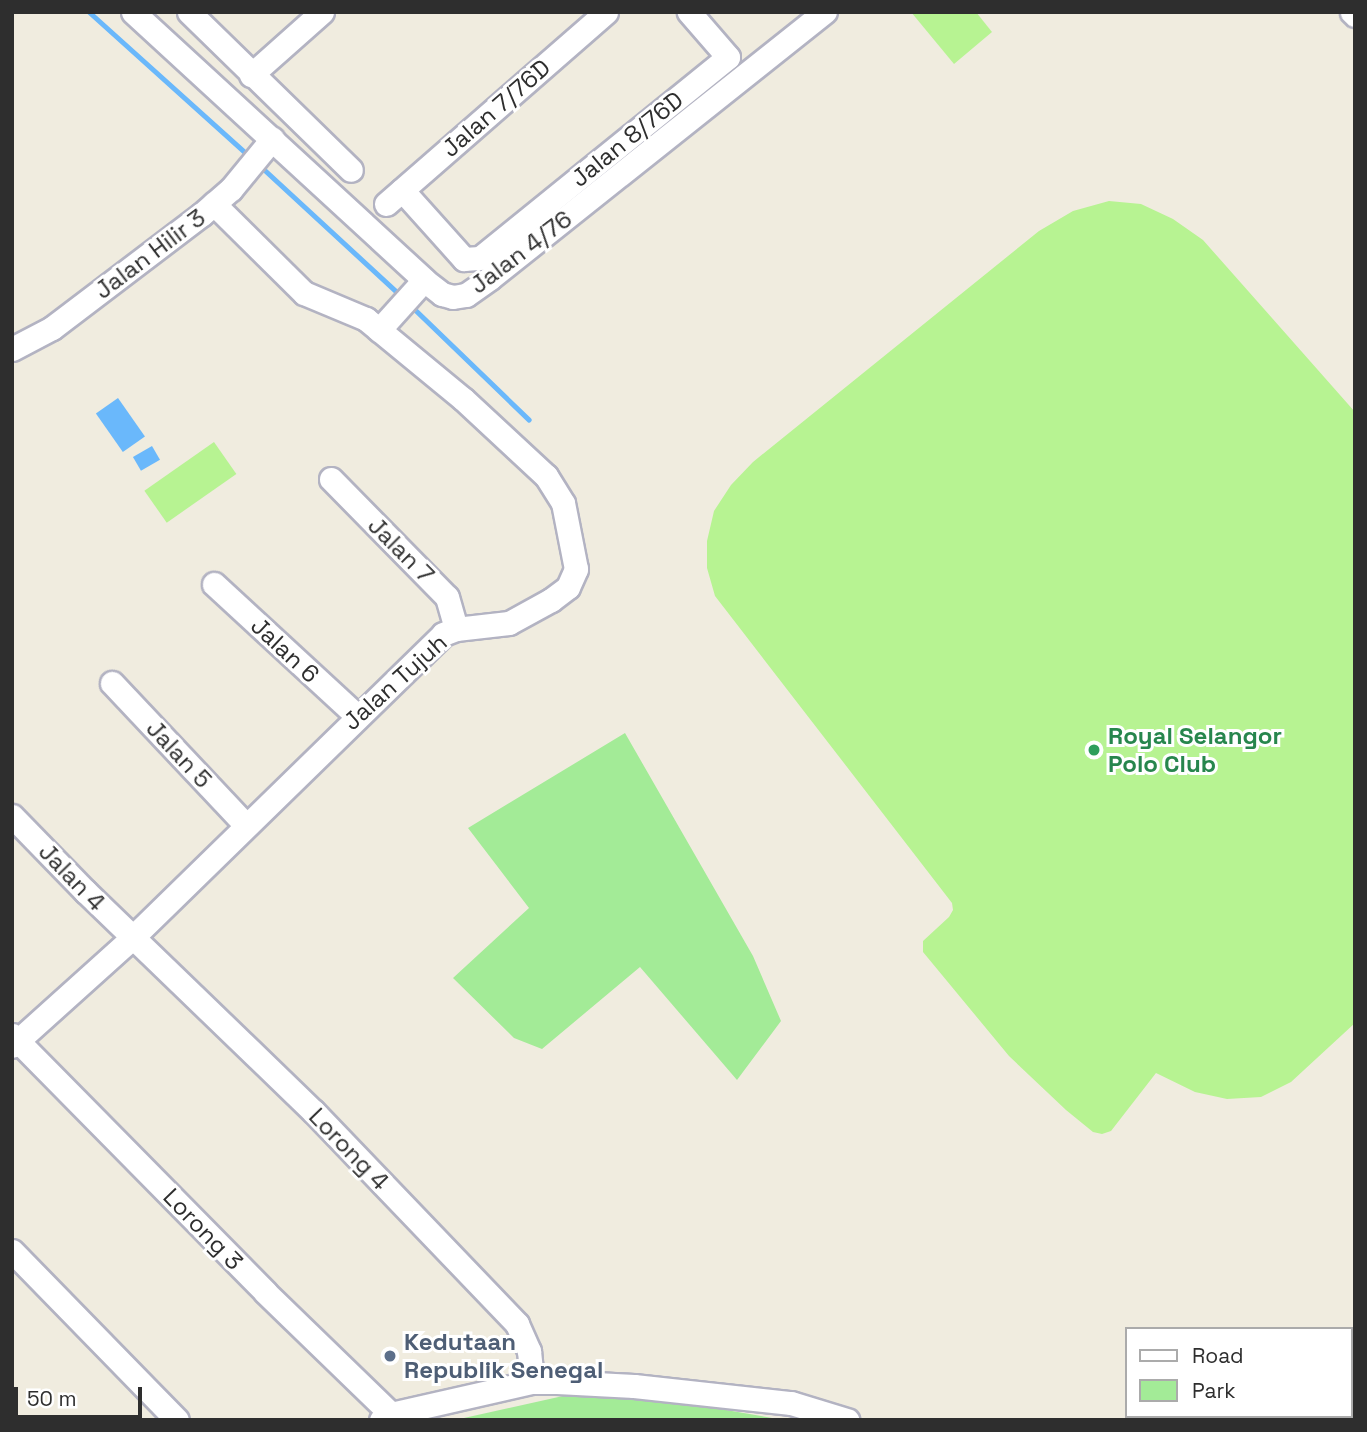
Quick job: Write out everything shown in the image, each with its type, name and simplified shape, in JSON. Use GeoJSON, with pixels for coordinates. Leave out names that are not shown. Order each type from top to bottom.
{"type":"FeatureCollection","features":[{"type":"Feature","properties":{"kind":"street","name":"Jalan 4/76"},"geometry":{"type":"LineString","coordinates":[[132,12],[266,146],[417,288],[453,297],[466,295],[825,12]]}},
{"type":"Feature","properties":{"kind":"street"},"geometry":{"type":"LineString","coordinates":[[189,12],[351,170]]}},
{"type":"Feature","properties":{"kind":"street"},"geometry":{"type":"LineString","coordinates":[[251,75],[322,12]]}},
{"type":"Feature","properties":{"kind":"street","name":"Jalan 7/76D"},"geometry":{"type":"LineString","coordinates":[[394,197],[606,12]]}},
{"type":"Feature","properties":{"kind":"street","name":"Jalan 8/76D"},"geometry":{"type":"LineString","coordinates":[[394,197],[464,259],[480,258],[728,57],[689,12]]}},
{"type":"Feature","properties":{"kind":"street","name":"Jalan Hilir 3"},"geometry":{"type":"LineString","coordinates":[[12,349],[52,328],[214,204],[266,146]]}},
{"type":"Feature","properties":{"kind":"street","name":"Jalan Tujuh"},"geometry":{"type":"LineString","coordinates":[[14,1041],[133,937],[443,635],[456,629],[509,623],[568,587],[576,569],[563,503],[556,489],[527,459],[385,323],[366,319],[304,293],[214,204]]}},
{"type":"Feature","properties":{"kind":"street"},"geometry":{"type":"LineString","coordinates":[[385,323],[417,288]]}},
{"type":"Feature","properties":{"kind":"street","name":"Jalan 7"},"geometry":{"type":"LineString","coordinates":[[331,479],[447,597],[456,629]]}},
{"type":"Feature","properties":{"kind":"street","name":"Jalan 6"},"geometry":{"type":"LineString","coordinates":[[214,584],[357,716]]}},
{"type":"Feature","properties":{"kind":"street","name":"Jalan 5"},"geometry":{"type":"LineString","coordinates":[[112,683],[246,825]]}},
{"type":"Feature","properties":{"kind":"street","name":"Jalan 4"},"geometry":{"type":"LineString","coordinates":[[12,816],[133,937]]}},
{"type":"Feature","properties":{"kind":"street","name":"Lorong 4"},"geometry":{"type":"LineString","coordinates":[[133,937],[313,1111],[517,1324],[529,1350],[532,1382]]}},
{"type":"Feature","properties":{"kind":"street","name":"Lorong 3"},"geometry":{"type":"LineString","coordinates":[[14,1041],[386,1417]]}},
{"type":"Feature","properties":{"kind":"street"},"geometry":{"type":"LineString","coordinates":[[12,1251],[177,1420]]}},
{"type":"Feature","properties":{"kind":"street"},"geometry":{"type":"LineString","coordinates":[[386,1417],[532,1382],[634,1386],[791,1403],[847,1420]]}},
{"type":"Feature","properties":{"kind":"green space"},"geometry":{"type":"Polygon","coordinates":[[[911,12],[976,12],[992,32],[954,64],[911,12]]]}},
{"type":"Feature","properties":{"kind":"green space","name":"Royal Selangor Polo Club"},"geometry":{"type":"Polygon","coordinates":[[[1109,201],[1141,204],[1173,219],[1203,240],[1355,412],[1355,1023],[1291,1082],[1261,1097],[1227,1099],[1195,1092],[1156,1073],[1111,1131],[1102,1134],[1093,1132],[1066,1110],[1009,1056],[923,952],[923,941],[949,917],[953,910],[952,903],[715,596],[707,568],[707,541],[714,511],[731,485],[753,462],[1039,231],[1073,211],[1109,201]]]}},
{"type":"Feature","properties":{"kind":"green space"},"geometry":{"type":"Polygon","coordinates":[[[214,442],[236,474],[167,523],[144,491],[214,442]]]}},
{"type":"Feature","properties":{"kind":"green space"},"geometry":{"type":"Polygon","coordinates":[[[625,733],[753,956],[781,1021],[737,1080],[640,967],[542,1049],[514,1038],[453,978],[529,908],[468,828],[625,733]]]}},
{"type":"Feature","properties":{"kind":"green space"},"geometry":{"type":"Polygon","coordinates":[[[563,1396],[662,1399],[784,1420],[455,1420],[563,1396]]]}},
{"type":"Feature","properties":{"kind":"water"},"geometry":{"type":"Polygon","coordinates":[[[118,398],[145,437],[123,452],[96,413],[118,398]]]}},
{"type":"Feature","properties":{"kind":"water"},"geometry":{"type":"Polygon","coordinates":[[[152,446],[160,460],[141,471],[133,457],[152,446]]]}},
{"type":"Feature","properties":{"kind":"waterway"},"geometry":{"type":"LineString","coordinates":[[89,12],[249,156]]}},
{"type":"Feature","properties":{"kind":"waterway"},"geometry":{"type":"LineString","coordinates":[[259,165],[401,296]]}},
{"type":"Feature","properties":{"kind":"waterway"},"geometry":{"type":"LineString","coordinates":[[410,305],[529,420]]}},
{"type":"Feature","properties":{"kind":"place","name":"Royal Selangor Polo Club"},"geometry":{"type":"Point","coordinates":[1094,750]}},
{"type":"Feature","properties":{"kind":"place","name":"Kedutaan Republik Senegal"},"geometry":{"type":"Point","coordinates":[390,1356]}}]}
